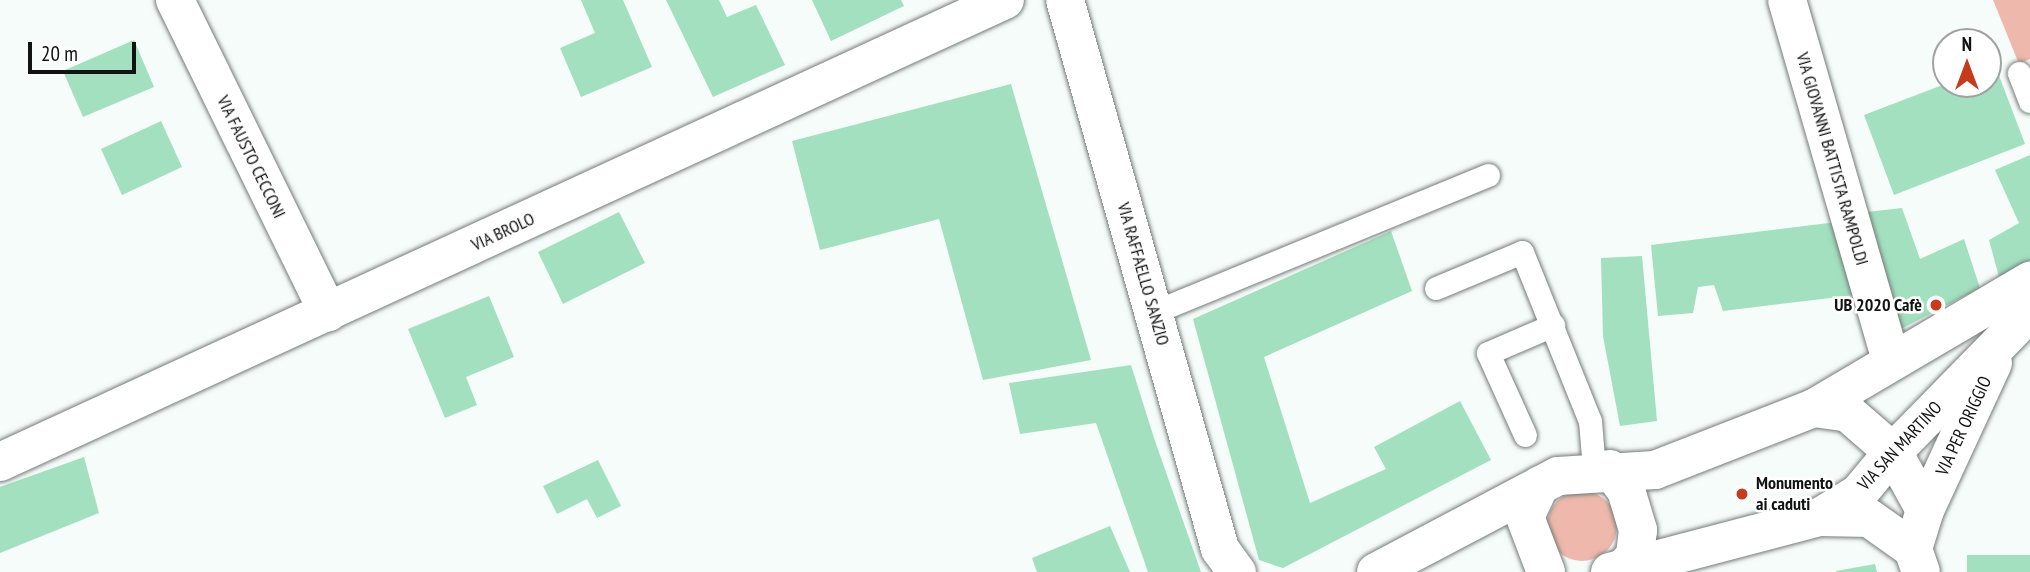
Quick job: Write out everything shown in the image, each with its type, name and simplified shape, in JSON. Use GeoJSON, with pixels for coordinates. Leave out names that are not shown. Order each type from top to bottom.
{"type":"FeatureCollection","features":[{"type":"Feature","properties":{"kind":"street","name":"VIA FAUSTO CECCONI"},"geometry":{"type":"LineString","coordinates":[[175,0],[328,313]]}},
{"type":"Feature","properties":{"kind":"street","name":"VIA BROLO"},"geometry":{"type":"LineString","coordinates":[[0,462],[1005,0]]}},
{"type":"Feature","properties":{"kind":"street","name":"VIA RAFFAELLO SANZIO"},"geometry":{"type":"LineString","coordinates":[[1065,0],[1225,564]]}},
{"type":"Feature","properties":{"kind":"street","name":"VIA GIOVANNI BATTISTA RAMPOLDI"},"geometry":{"type":"LineString","coordinates":[[1787,0],[1890,358]]}},
{"type":"Feature","properties":{"kind":"street"},"geometry":{"type":"LineString","coordinates":[[1376,572],[1540,485],[1602,469],[1655,470],[1814,408],[1890,358],[2030,281]]}},
{"type":"Feature","properties":{"kind":"street","name":"VIA SAN MARTINO"},"geometry":{"type":"LineString","coordinates":[[1616,571],[1820,517],[1858,492],[1893,452],[2004,342],[2030,312]]}},
{"type":"Feature","properties":{"kind":"street","name":"VIA PER ORIGGIO"},"geometry":{"type":"LineString","coordinates":[[1917,561],[1925,510],[2004,342]]}},
{"type":"Feature","properties":{"kind":"street","name":"VIA PER ORIGGIO"},"geometry":{"type":"LineString","coordinates":[[1814,408],[1848,413],[1893,452],[1925,510]]}},
{"type":"Feature","properties":{"kind":"street","name":"VIA SAN MARTINO"},"geometry":{"type":"LineString","coordinates":[[1602,469],[1626,490],[1638,530],[1635,556],[1616,571]]}},
{"type":"Feature","properties":{"kind":"street"},"geometry":{"type":"LineString","coordinates":[[1540,485],[1525,517],[1546,572]]}},
{"type":"Feature","properties":{"kind":"street","name":"VIA PER ORIGGIO"},"geometry":{"type":"LineString","coordinates":[[1820,517],[1869,518],[1917,561]]}},
{"type":"Feature","properties":{"kind":"lane"},"geometry":{"type":"LineString","coordinates":[[2019,73],[2030,101]]}},
{"type":"Feature","properties":{"kind":"lane"},"geometry":{"type":"LineString","coordinates":[[1154,312],[1488,175]]}},
{"type":"Feature","properties":{"kind":"lane"},"geometry":{"type":"LineString","coordinates":[[1436,288],[1522,253],[1590,421],[1602,469]]}},
{"type":"Feature","properties":{"kind":"lane"},"geometry":{"type":"LineString","coordinates":[[1525,435],[1488,353],[1553,326]]}},
{"type":"Feature","properties":{"kind":"shaded area"},"geometry":{"type":"Polygon","coordinates":[[[1993,0],[2030,0],[2030,59],[2019,64],[1993,0]]]}},
{"type":"Feature","properties":{"kind":"shaded area"},"geometry":{"type":"Polygon","coordinates":[[[1582,491],[1607,501],[1617,526],[1607,551],[1582,561],[1557,551],[1547,526],[1557,501],[1582,491]]]}},
{"type":"Feature","properties":{"kind":"building"},"geometry":{"type":"Polygon","coordinates":[[[581,0],[623,0],[652,67],[581,97],[560,48],[595,33],[581,0]]]}},
{"type":"Feature","properties":{"kind":"building"},"geometry":{"type":"Polygon","coordinates":[[[666,0],[719,0],[727,17],[756,5],[785,65],[713,97],[666,0]]]}},
{"type":"Feature","properties":{"kind":"building"},"geometry":{"type":"Polygon","coordinates":[[[812,0],[901,0],[904,6],[831,41],[812,0]]]}},
{"type":"Feature","properties":{"kind":"building"},"geometry":{"type":"Polygon","coordinates":[[[134,40],[154,87],[83,117],[63,71],[134,40]]]}},
{"type":"Feature","properties":{"kind":"building"},"geometry":{"type":"Polygon","coordinates":[[[2002,83],[2025,144],[1894,195],[1864,115],[1932,89],[1932,98],[2002,98],[2002,83]]]}},
{"type":"Feature","properties":{"kind":"building"},"geometry":{"type":"Polygon","coordinates":[[[1011,84],[1091,360],[983,380],[939,219],[820,250],[792,141],[1011,84]]]}},
{"type":"Feature","properties":{"kind":"building"},"geometry":{"type":"Polygon","coordinates":[[[161,121],[182,167],[122,195],[101,149],[161,121]]]}},
{"type":"Feature","properties":{"kind":"building"},"geometry":{"type":"Polygon","coordinates":[[[2030,155],[2030,261],[1999,277],[1989,240],[2019,223],[1995,170],[2030,155]]]}},
{"type":"Feature","properties":{"kind":"building"},"geometry":{"type":"Polygon","coordinates":[[[1902,208],[1920,259],[1964,239],[1980,288],[1897,331],[1867,212],[1902,208]]]}},
{"type":"Feature","properties":{"kind":"building"},"geometry":{"type":"Polygon","coordinates":[[[619,212],[645,263],[563,304],[538,252],[619,212]]]}},
{"type":"Feature","properties":{"kind":"building"},"geometry":{"type":"Polygon","coordinates":[[[1837,222],[1855,295],[1723,311],[1714,285],[1698,287],[1693,313],[1658,316],[1651,245],[1837,222]]]}},
{"type":"Feature","properties":{"kind":"building"},"geometry":{"type":"Polygon","coordinates":[[[1391,231],[1412,291],[1264,357],[1310,503],[1386,469],[1374,447],[1460,401],[1491,460],[1283,568],[1259,560],[1193,319],[1391,231]]]}},
{"type":"Feature","properties":{"kind":"building"},"geometry":{"type":"Polygon","coordinates":[[[1642,256],[1657,421],[1620,426],[1603,336],[1601,258],[1642,256]]]}},
{"type":"Feature","properties":{"kind":"building"},"geometry":{"type":"Polygon","coordinates":[[[489,296],[514,357],[466,377],[477,405],[445,418],[408,329],[489,296]]]}},
{"type":"Feature","properties":{"kind":"building"},"geometry":{"type":"Polygon","coordinates":[[[1131,365],[1201,572],[1148,572],[1096,423],[1020,434],[1009,383],[1131,365]]]}},
{"type":"Feature","properties":{"kind":"building"},"geometry":{"type":"Polygon","coordinates":[[[84,457],[99,513],[0,553],[0,487],[84,457]]]}},
{"type":"Feature","properties":{"kind":"building"},"geometry":{"type":"Polygon","coordinates":[[[598,460],[621,506],[597,518],[587,499],[557,514],[543,486],[598,460]]]}},
{"type":"Feature","properties":{"kind":"building"},"geometry":{"type":"Polygon","coordinates":[[[1110,526],[1130,572],[1037,572],[1032,558],[1110,526]]]}},
{"type":"Feature","properties":{"kind":"building"},"geometry":{"type":"Polygon","coordinates":[[[1967,555],[2030,555],[2030,572],[1967,572],[1967,555]]]}},
{"type":"Feature","properties":{"kind":"building"},"geometry":{"type":"Polygon","coordinates":[[[1875,564],[1877,572],[1836,572],[1836,571],[1875,564]]]}},
{"type":"Feature","properties":{"kind":"place","name":"UB 2020 Cafè"},"geometry":{"type":"Point","coordinates":[1936,305]}},
{"type":"Feature","properties":{"kind":"place","name":"Monumento ai caduti"},"geometry":{"type":"Point","coordinates":[1742,494]}}]}
